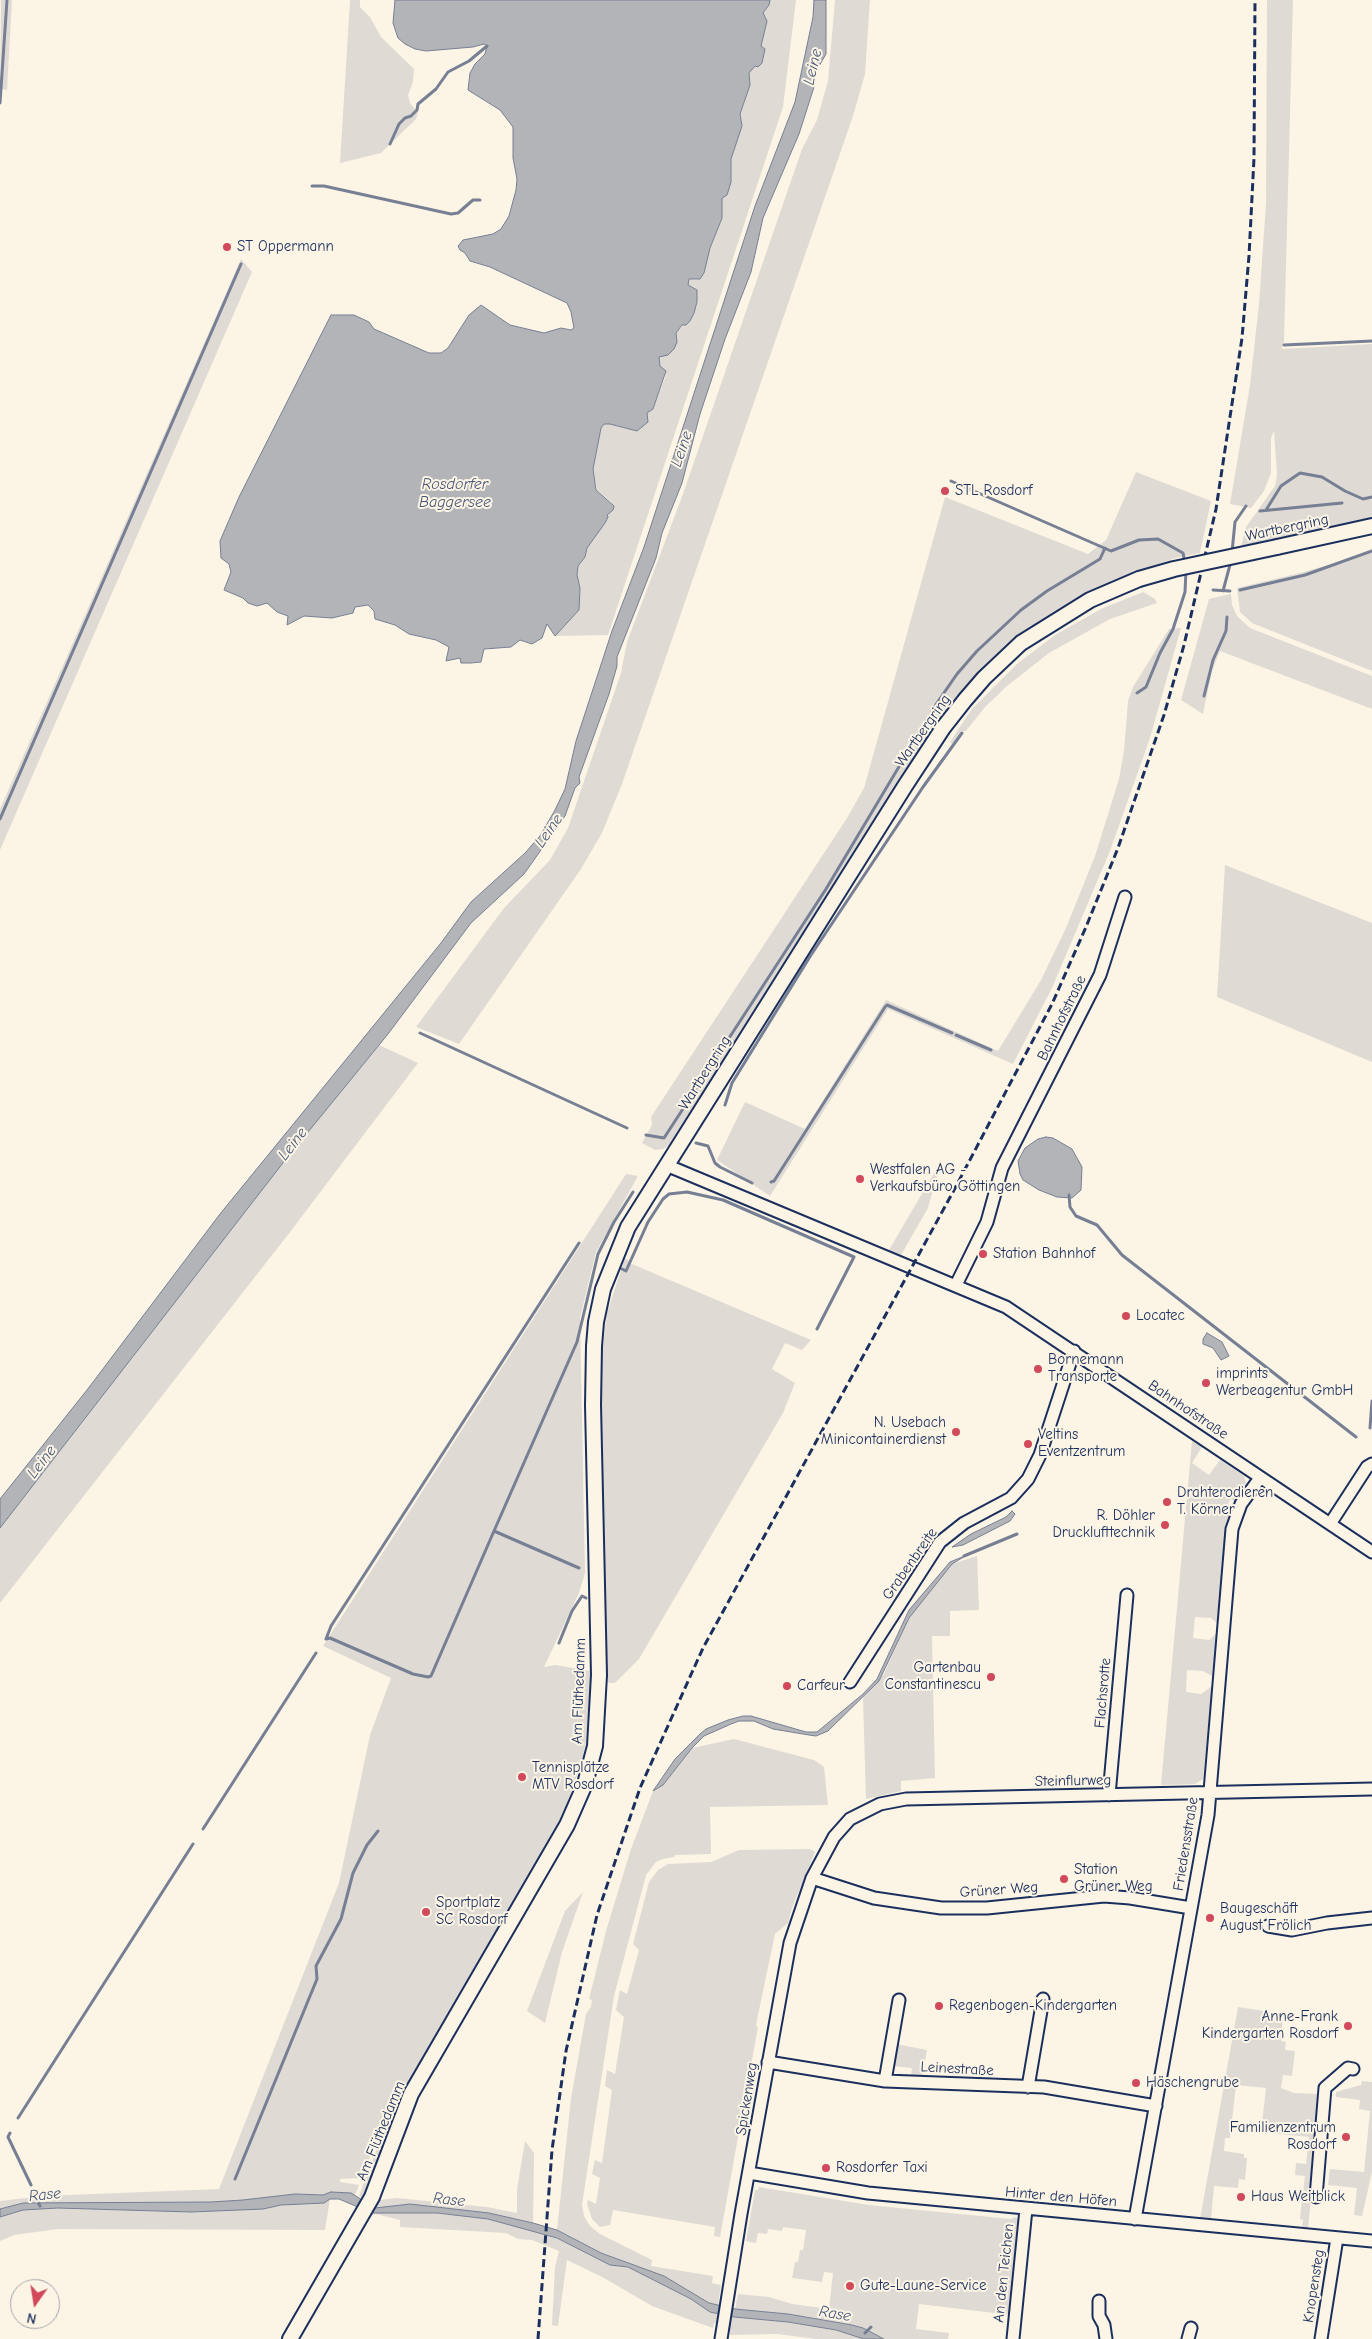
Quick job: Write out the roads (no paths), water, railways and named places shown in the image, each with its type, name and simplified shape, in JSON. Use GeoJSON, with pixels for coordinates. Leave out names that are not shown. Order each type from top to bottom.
{"type":"FeatureCollection","features":[{"type":"Feature","properties":{"kind":"main road","name":"Wartbergring"},"geometry":{"type":"LineString","coordinates":[[666,1165],[905,786],[965,700],[1002,660],[1035,634],[1090,600],[1139,579],[1174,569],[1372,526]]}},
{"type":"Feature","properties":{"kind":"main road","name":"Am Flüthedamm"},"geometry":{"type":"LineString","coordinates":[[290,2339],[372,2197],[411,2094],[567,1825],[585,1784],[595,1746],[599,1675],[593,1405],[596,1322],[603,1289],[618,1249],[638,1210],[666,1165]]}},
{"type":"Feature","properties":{"kind":"street","name":"Bahnhofstraße"},"geometry":{"type":"LineString","coordinates":[[956,1285],[987,1222],[1002,1168],[1057,1063],[1100,975],[1125,897]]}},
{"type":"Feature","properties":{"kind":"street","name":"Bahnhofstraße"},"geometry":{"type":"LineString","coordinates":[[666,1165],[1006,1307],[1372,1552]]}},
{"type":"Feature","properties":{"kind":"street","name":"Grabenbreite"},"geometry":{"type":"LineString","coordinates":[[850,1682],[944,1538],[964,1523],[1003,1504],[1028,1479],[1042,1448],[1074,1351]]}},
{"type":"Feature","properties":{"kind":"street"},"geometry":{"type":"LineString","coordinates":[[1330,1524],[1367,1467],[1372,1464]]}},
{"type":"Feature","properties":{"kind":"street","name":"Friedensstraße"},"geometry":{"type":"LineString","coordinates":[[1135,2219],[1208,1815],[1232,1529],[1241,1504],[1260,1478]]}},
{"type":"Feature","properties":{"kind":"street","name":"Flachsrotte"},"geometry":{"type":"LineString","coordinates":[[1109,1795],[1127,1595]]}},
{"type":"Feature","properties":{"kind":"street","name":"Steinflurweg"},"geometry":{"type":"LineString","coordinates":[[812,1878],[826,1850],[841,1828],[860,1812],[880,1804],[906,1799],[1372,1789]]}},
{"type":"Feature","properties":{"kind":"street","name":"Grüner Weg"},"geometry":{"type":"LineString","coordinates":[[812,1878],[874,1898],[940,1908],[987,1908],[1104,1896],[1130,1898],[1191,1908]]}},
{"type":"Feature","properties":{"kind":"street","name":"Spickenweg"},"geometry":{"type":"LineString","coordinates":[[722,2330],[790,1943],[812,1878]]}},
{"type":"Feature","properties":{"kind":"street"},"geometry":{"type":"LineString","coordinates":[[1268,1926],[1292,1930],[1327,1923],[1372,1918]]}},
{"type":"Feature","properties":{"kind":"street"},"geometry":{"type":"LineString","coordinates":[[1028,2087],[1043,1999]]}},
{"type":"Feature","properties":{"kind":"street"},"geometry":{"type":"LineString","coordinates":[[885,2080],[899,2000]]}},
{"type":"Feature","properties":{"kind":"street","name":"Leinestraße"},"geometry":{"type":"LineString","coordinates":[[768,2062],[885,2080],[1068,2090],[1156,2106]]}},
{"type":"Feature","properties":{"kind":"street"},"geometry":{"type":"LineString","coordinates":[[1316,2198],[1326,2088],[1348,2068],[1353,2069]]}},
{"type":"Feature","properties":{"kind":"street","name":"Hinter den Höfen"},"geometry":{"type":"LineString","coordinates":[[749,2173],[868,2193],[1372,2241]]}},
{"type":"Feature","properties":{"kind":"street","name":"An den Teichen"},"geometry":{"type":"LineString","coordinates":[[1013,2339],[1026,2209]]}},
{"type":"Feature","properties":{"kind":"street","name":"Knopensteg"},"geometry":{"type":"LineString","coordinates":[[1321,2339],[1337,2238]]}},
{"type":"Feature","properties":{"kind":"street"},"geometry":{"type":"LineString","coordinates":[[1099,2301],[1099,2316],[1104,2325],[1106,2339]]}},
{"type":"Feature","properties":{"kind":"water","name":"Rosdorfer Baggersee"},"geometry":{"type":"Polygon","coordinates":[[[395,0],[770,0],[763,13],[767,21],[761,46],[765,49],[762,63],[758,67],[755,66],[749,73],[750,85],[740,114],[742,126],[731,159],[731,182],[727,195],[722,198],[722,218],[710,248],[704,273],[700,279],[689,279],[688,285],[697,290],[697,302],[694,313],[690,321],[686,325],[682,325],[676,333],[677,342],[674,349],[668,355],[659,357],[660,366],[666,371],[653,409],[647,413],[648,422],[637,431],[610,424],[604,424],[601,428],[593,469],[596,490],[614,506],[613,510],[607,515],[605,523],[587,548],[585,557],[578,566],[579,610],[555,636],[547,624],[542,638],[532,644],[520,640],[511,647],[484,649],[481,662],[461,663],[460,658],[446,661],[449,647],[436,640],[409,634],[395,625],[375,619],[374,611],[368,605],[355,607],[353,613],[332,618],[304,616],[287,625],[288,616],[277,612],[267,603],[257,606],[224,590],[231,572],[229,564],[221,558],[220,541],[239,497],[331,315],[354,315],[369,322],[374,329],[429,353],[441,353],[448,348],[469,315],[481,305],[510,325],[544,333],[561,328],[571,330],[574,328],[567,303],[490,267],[470,261],[465,253],[460,250],[458,246],[463,240],[493,234],[501,229],[509,216],[517,179],[513,158],[513,127],[500,110],[468,90],[470,73],[475,64],[485,54],[487,46],[484,44],[473,47],[426,51],[415,49],[405,44],[398,38],[393,23],[395,0]]]}},
{"type":"Feature","properties":{"kind":"water","name":"Leine"},"geometry":{"type":"Polygon","coordinates":[[[814,0],[826,0],[826,54],[815,73],[814,87],[799,134],[763,218],[751,272],[725,339],[700,414],[682,483],[662,533],[656,558],[617,657],[617,666],[609,694],[579,777],[580,783],[575,788],[565,816],[524,874],[471,923],[388,1034],[286,1159],[0,1528],[0,1499],[87,1390],[220,1214],[441,943],[471,902],[525,853],[540,836],[555,810],[565,789],[576,741],[612,631],[644,547],[755,206],[795,102],[813,17],[814,0]]]}},
{"type":"Feature","properties":{"kind":"water"},"geometry":{"type":"Polygon","coordinates":[[[1053,1138],[1072,1149],[1082,1167],[1081,1190],[1072,1198],[1057,1197],[1039,1190],[1023,1180],[1020,1174],[1018,1161],[1025,1148],[1038,1139],[1053,1138]]]}},
{"type":"Feature","properties":{"kind":"water"},"geometry":{"type":"Polygon","coordinates":[[[1207,1333],[1222,1342],[1229,1356],[1221,1360],[1213,1348],[1203,1344],[1203,1339],[1207,1333]]]}},
{"type":"Feature","properties":{"kind":"water"},"geometry":{"type":"Polygon","coordinates":[[[1012,1511],[1015,1514],[1010,1521],[963,1545],[952,1547],[971,1534],[1006,1517],[1012,1511]]]}},
{"type":"Feature","properties":{"kind":"water"},"geometry":{"type":"Polygon","coordinates":[[[967,1555],[952,1564],[909,1618],[879,1681],[828,1731],[816,1736],[773,1729],[754,1721],[739,1721],[704,1736],[692,1748],[663,1785],[653,1791],[675,1759],[700,1734],[706,1729],[728,1720],[751,1716],[806,1732],[817,1732],[863,1694],[877,1679],[909,1610],[950,1562],[967,1555]]]}},
{"type":"Feature","properties":{"kind":"water"},"geometry":{"type":"Polygon","coordinates":[[[331,2192],[351,2193],[375,2208],[410,2204],[489,2213],[533,2223],[557,2230],[601,2253],[664,2276],[709,2303],[735,2309],[788,2314],[852,2325],[863,2328],[884,2339],[864,2339],[836,2330],[788,2322],[734,2317],[710,2312],[691,2299],[628,2267],[610,2265],[557,2238],[488,2219],[437,2213],[372,2213],[339,2199],[330,2199],[324,2203],[281,2205],[263,2209],[191,2212],[58,2208],[23,2210],[0,2217],[0,2209],[23,2203],[211,2202],[295,2194],[323,2195],[331,2192]]]}},
{"type":"Feature","properties":{"kind":"waterway"},"geometry":{"type":"LineString","coordinates":[[0,103],[7,0]]}},
{"type":"Feature","properties":{"kind":"waterway"},"geometry":{"type":"LineString","coordinates":[[390,144],[399,124],[417,110],[418,104],[436,89],[448,72],[469,61],[487,46]]}},
{"type":"Feature","properties":{"kind":"waterway"},"geometry":{"type":"LineString","coordinates":[[312,186],[324,186],[451,214],[458,213],[473,200],[480,200]]}},
{"type":"Feature","properties":{"kind":"waterway"},"geometry":{"type":"LineString","coordinates":[[0,819],[241,264]]}},
{"type":"Feature","properties":{"kind":"waterway"},"geometry":{"type":"LineString","coordinates":[[1284,345],[1372,341]]}},
{"type":"Feature","properties":{"kind":"waterway"},"geometry":{"type":"LineString","coordinates":[[1266,510],[1281,486],[1300,473],[1322,477],[1363,499],[1372,497]]}},
{"type":"Feature","properties":{"kind":"waterway"},"geometry":{"type":"LineString","coordinates":[[951,481],[1111,551],[1139,540],[1158,539],[1183,553],[1185,563]]}},
{"type":"Feature","properties":{"kind":"waterway"},"geometry":{"type":"LineString","coordinates":[[1260,511],[1342,503]]}},
{"type":"Feature","properties":{"kind":"waterway"},"geometry":{"type":"LineString","coordinates":[[1232,552],[1235,522],[1246,506]]}},
{"type":"Feature","properties":{"kind":"waterway"},"geometry":{"type":"LineString","coordinates":[[646,1135],[664,1138],[826,889],[937,703],[957,674],[977,651],[1021,610],[1047,591],[1100,559],[1105,548]]}},
{"type":"Feature","properties":{"kind":"waterway"},"geometry":{"type":"LineString","coordinates":[[1240,590],[1305,575],[1372,551]]}},
{"type":"Feature","properties":{"kind":"waterway"},"geometry":{"type":"LineString","coordinates":[[1223,591],[1231,561]]}},
{"type":"Feature","properties":{"kind":"waterway"},"geometry":{"type":"LineString","coordinates":[[1137,693],[1146,687],[1160,653],[1173,629],[1185,592],[1186,570]]}},
{"type":"Feature","properties":{"kind":"waterway"},"geometry":{"type":"LineString","coordinates":[[1213,590],[1230,591]]}},
{"type":"Feature","properties":{"kind":"waterway"},"geometry":{"type":"LineString","coordinates":[[1204,696],[1213,660],[1226,631],[1227,617]]}},
{"type":"Feature","properties":{"kind":"waterway"},"geometry":{"type":"LineString","coordinates":[[725,1105],[732,1083],[811,955],[923,787],[962,733]]}},
{"type":"Feature","properties":{"kind":"waterway"},"geometry":{"type":"LineString","coordinates":[[771,1182],[774,1181],[887,1005],[952,1033]]}},
{"type":"Feature","properties":{"kind":"waterway"},"geometry":{"type":"LineString","coordinates":[[420,1033],[627,1128]]}},
{"type":"Feature","properties":{"kind":"waterway"},"geometry":{"type":"LineString","coordinates":[[956,1035],[991,1050]]}},
{"type":"Feature","properties":{"kind":"waterway"},"geometry":{"type":"LineString","coordinates":[[696,1143],[708,1146],[715,1163],[720,1167],[752,1183]]}},
{"type":"Feature","properties":{"kind":"waterway"},"geometry":{"type":"LineString","coordinates":[[494,1531],[577,1342],[598,1254],[614,1222],[633,1192]]}},
{"type":"Feature","properties":{"kind":"waterway"},"geometry":{"type":"LineString","coordinates":[[622,1269],[626,1271],[648,1222],[663,1199],[669,1194],[687,1192],[723,1200],[854,1257],[817,1329]]}},
{"type":"Feature","properties":{"kind":"waterway"},"geometry":{"type":"LineString","coordinates":[[1069,1195],[1070,1207],[1076,1216],[1097,1225],[1122,1255],[1356,1437]]}},
{"type":"Feature","properties":{"kind":"waterway"},"geometry":{"type":"LineString","coordinates":[[579,1243],[331,1626],[326,1639],[330,1638],[413,1674],[428,1677],[431,1676],[494,1531],[579,1568]]}},
{"type":"Feature","properties":{"kind":"waterway"},"geometry":{"type":"LineString","coordinates":[[1370,1428],[1372,1401]]}},
{"type":"Feature","properties":{"kind":"waterway"},"geometry":{"type":"LineString","coordinates":[[964,1556],[1017,1534]]}},
{"type":"Feature","properties":{"kind":"waterway"},"geometry":{"type":"LineString","coordinates":[[559,1643],[572,1611],[582,1596],[586,1598]]}},
{"type":"Feature","properties":{"kind":"waterway"},"geometry":{"type":"LineString","coordinates":[[203,1829],[316,1653]]}},
{"type":"Feature","properties":{"kind":"waterway"},"geometry":{"type":"LineString","coordinates":[[235,2179],[317,1979],[316,1966],[341,1919],[353,1873],[367,1845],[378,1831]]}},
{"type":"Feature","properties":{"kind":"waterway"},"geometry":{"type":"LineString","coordinates":[[18,2118],[193,1844]]}},
{"type":"Feature","properties":{"kind":"waterway","name":"Rase"},"geometry":{"type":"LineString","coordinates":[[10,2133],[8,2137],[31,2185]]}},
{"type":"Feature","properties":{"kind":"waterway","name":"Rase"},"geometry":{"type":"LineString","coordinates":[[33,2193],[40,2206]]}},
{"type":"Feature","properties":{"kind":"waterway"},"geometry":{"type":"LineString","coordinates":[[865,2333],[871,2327]]}},
{"type":"Feature","properties":{"kind":"railway"},"geometry":{"type":"LineString","coordinates":[[538,2339],[552,2150],[566,2051],[597,1915],[640,1788],[703,1648],[953,1192],[1052,1004],[1118,848],[1164,715],[1184,645],[1216,509],[1242,338],[1249,256],[1254,158],[1255,0]]}},
{"type":"Feature","properties":{"kind":"place","name":"ST Oppermann"},"geometry":{"type":"Point","coordinates":[227,247]}},
{"type":"Feature","properties":{"kind":"place","name":"STL Rosdorf"},"geometry":{"type":"Point","coordinates":[945,491]}},
{"type":"Feature","properties":{"kind":"place","name":"Westfalen AG - Verkaufsbüro Göttingen"},"geometry":{"type":"Point","coordinates":[860,1179]}},
{"type":"Feature","properties":{"kind":"place","name":"Station Bahnhof"},"geometry":{"type":"Point","coordinates":[983,1254]}},
{"type":"Feature","properties":{"kind":"place","name":"Locatec"},"geometry":{"type":"Point","coordinates":[1126,1316]}},
{"type":"Feature","properties":{"kind":"place","name":"Bornemann Transporte"},"geometry":{"type":"Point","coordinates":[1038,1369]}},
{"type":"Feature","properties":{"kind":"place","name":"imprints Werbeagentur GmbH"},"geometry":{"type":"Point","coordinates":[1206,1383]}},
{"type":"Feature","properties":{"kind":"place","name":"N. Usebach Minicontainerdienst"},"geometry":{"type":"Point","coordinates":[956,1432]}},
{"type":"Feature","properties":{"kind":"place","name":"Veltins Eventzentrum"},"geometry":{"type":"Point","coordinates":[1028,1444]}},
{"type":"Feature","properties":{"kind":"place","name":"Drahterodieren T. Körner"},"geometry":{"type":"Point","coordinates":[1167,1502]}},
{"type":"Feature","properties":{"kind":"place","name":"R. Döhler Drucklufttechnik"},"geometry":{"type":"Point","coordinates":[1165,1525]}},
{"type":"Feature","properties":{"kind":"place","name":"Gartenbau Constantinescu"},"geometry":{"type":"Point","coordinates":[991,1677]}},
{"type":"Feature","properties":{"kind":"place","name":"Carfeur"},"geometry":{"type":"Point","coordinates":[787,1686]}},
{"type":"Feature","properties":{"kind":"place","name":"Tennisplätze MTV Rosdorf"},"geometry":{"type":"Point","coordinates":[522,1777]}},
{"type":"Feature","properties":{"kind":"place","name":"Station Grüner Weg"},"geometry":{"type":"Point","coordinates":[1064,1879]}},
{"type":"Feature","properties":{"kind":"place","name":"Sportplatz SC Rosdorf"},"geometry":{"type":"Point","coordinates":[426,1912]}},
{"type":"Feature","properties":{"kind":"place","name":"Baugeschäft August Frölich"},"geometry":{"type":"Point","coordinates":[1210,1918]}},
{"type":"Feature","properties":{"kind":"place","name":"Regenbogen-Kindergarten"},"geometry":{"type":"Point","coordinates":[939,2006]}},
{"type":"Feature","properties":{"kind":"place","name":"Anne-Frank Kindergarten Rosdorf"},"geometry":{"type":"Point","coordinates":[1348,2026]}},
{"type":"Feature","properties":{"kind":"place","name":"Häschengrube"},"geometry":{"type":"Point","coordinates":[1136,2083]}},
{"type":"Feature","properties":{"kind":"place","name":"Familienzentrum Rosdorf"},"geometry":{"type":"Point","coordinates":[1346,2137]}},
{"type":"Feature","properties":{"kind":"place","name":"Rosdorfer Taxi"},"geometry":{"type":"Point","coordinates":[826,2168]}},
{"type":"Feature","properties":{"kind":"place","name":"Haus Weitblick"},"geometry":{"type":"Point","coordinates":[1241,2197]}},
{"type":"Feature","properties":{"kind":"place","name":"Gute-Laune-Service"},"geometry":{"type":"Point","coordinates":[850,2286]}}]}
